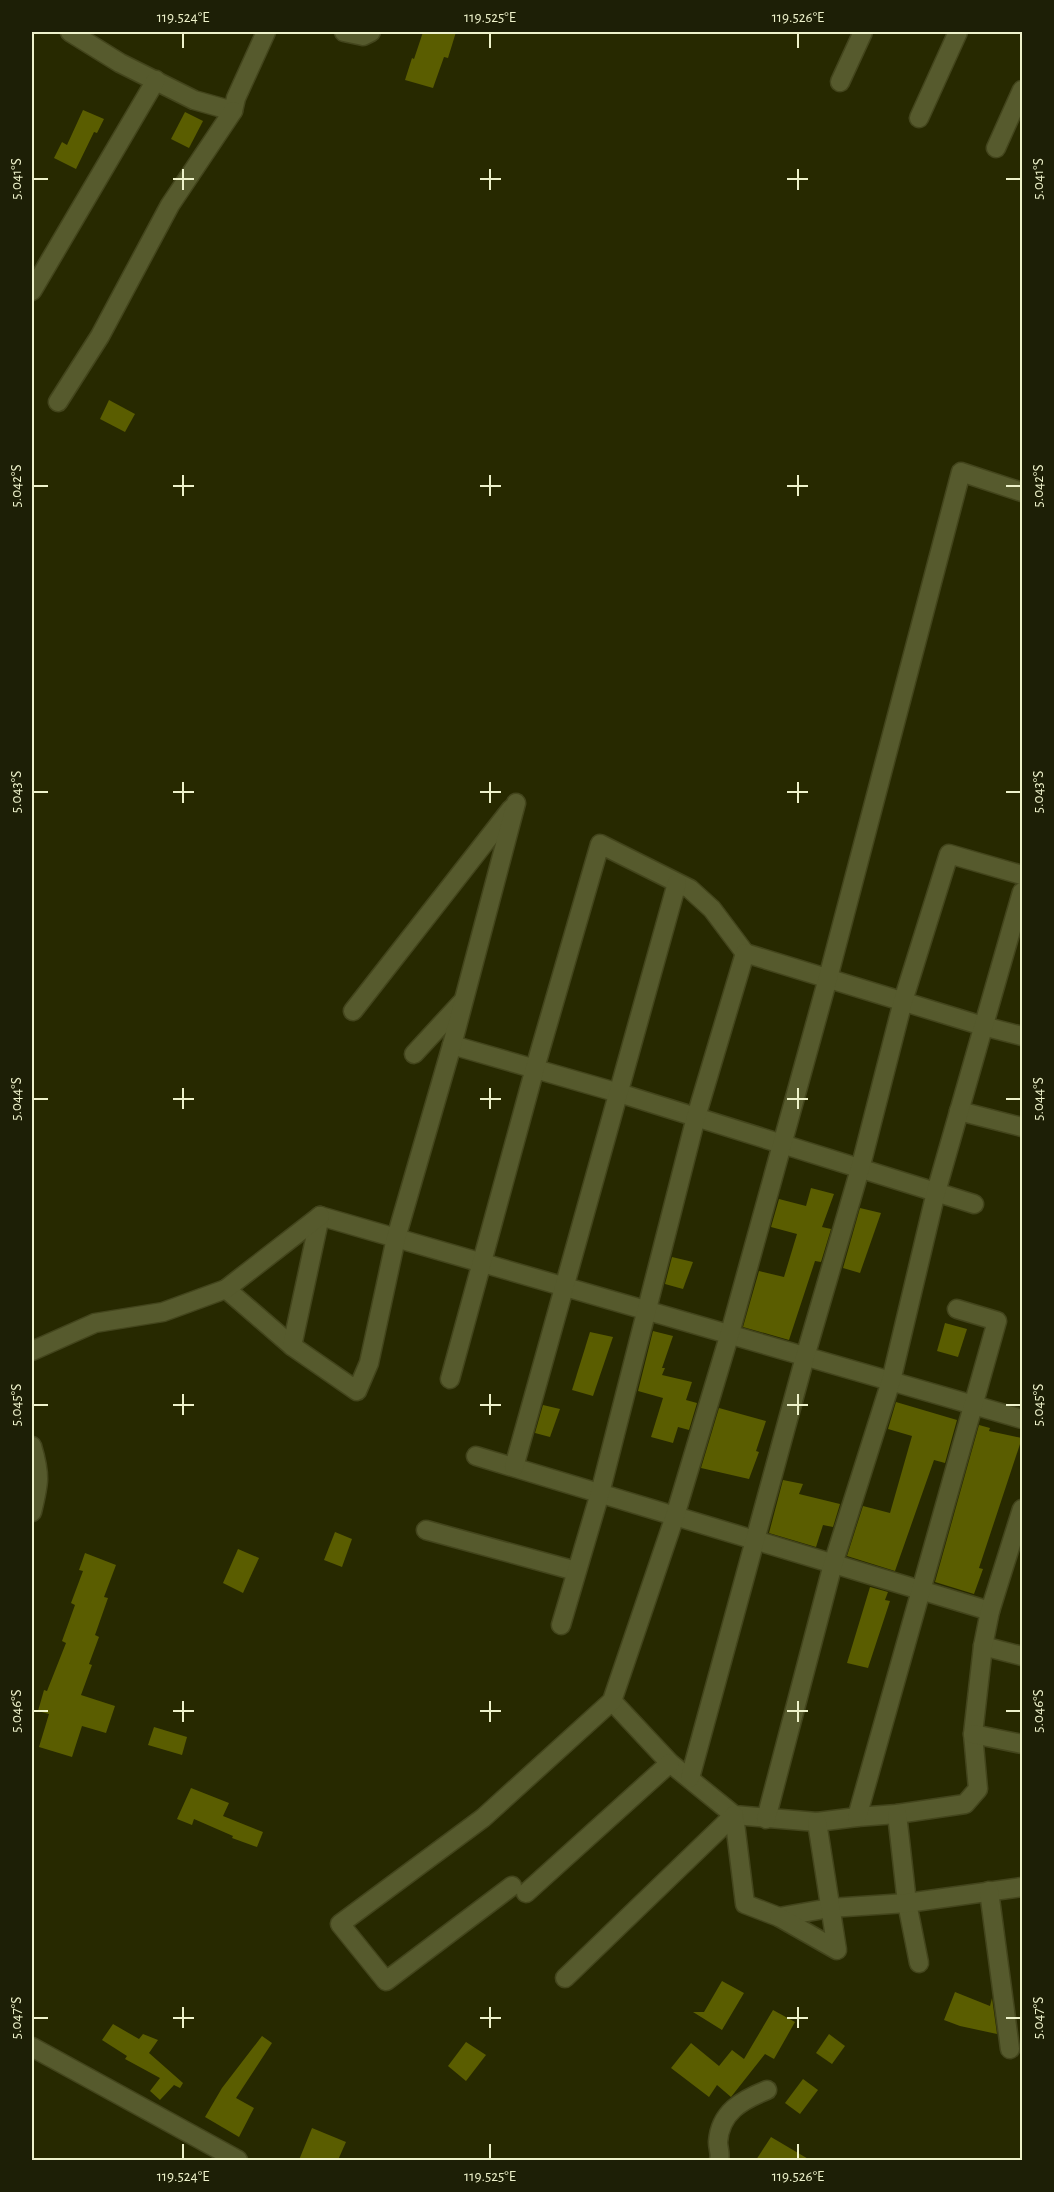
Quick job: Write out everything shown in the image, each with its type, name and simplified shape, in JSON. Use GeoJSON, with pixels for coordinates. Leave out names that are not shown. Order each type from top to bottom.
{"type":"FeatureCollection","features":[{"type":"Feature","properties":{"kind":"street"},"geometry":{"type":"LineString","coordinates":[[70,32],[120,63],[194,100],[233,111]]}},
{"type":"Feature","properties":{"kind":"street"},"geometry":{"type":"LineString","coordinates":[[58,402],[99,336],[170,205],[233,111],[236,98],[266,32]]}},
{"type":"Feature","properties":{"kind":"street"},"geometry":{"type":"LineString","coordinates":[[344,32],[363,36],[371,32]]}},
{"type":"Feature","properties":{"kind":"street"},"geometry":{"type":"LineString","coordinates":[[840,82],[863,32]]}},
{"type":"Feature","properties":{"kind":"street"},"geometry":{"type":"LineString","coordinates":[[919,118],[958,32]]}},
{"type":"Feature","properties":{"kind":"street"},"geometry":{"type":"LineString","coordinates":[[32,291],[156,80]]}},
{"type":"Feature","properties":{"kind":"street"},"geometry":{"type":"LineString","coordinates":[[996,148],[1023,90]]}},
{"type":"Feature","properties":{"kind":"street"},"geometry":{"type":"LineString","coordinates":[[670,1763],[519,1889],[386,1981],[340,1924],[483,1818],[612,1701],[675,1516],[730,1333],[828,978],[961,472],[1023,492]]}},
{"type":"Feature","properties":{"kind":"street"},"geometry":{"type":"LineString","coordinates":[[226,1289],[292,1346],[357,1391],[369,1363],[396,1238],[452,1045],[516,803],[353,1011]]}},
{"type":"Feature","properties":{"kind":"street"},"geometry":{"type":"LineString","coordinates":[[450,1379],[535,1068],[600,844],[690,889],[712,909],[745,953],[983,1026],[1023,1036]]}},
{"type":"Feature","properties":{"kind":"street"},"geometry":{"type":"LineString","coordinates":[[690,1778],[805,1357],[860,1169],[903,1001],[949,854],[1023,875]]}},
{"type":"Feature","properties":{"kind":"street"},"geometry":{"type":"LineString","coordinates":[[514,1467],[677,883]]}},
{"type":"Feature","properties":{"kind":"street"},"geometry":{"type":"LineString","coordinates":[[766,1819],[833,1564],[891,1381],[936,1192],[1023,892]]}},
{"type":"Feature","properties":{"kind":"street"},"geometry":{"type":"LineString","coordinates":[[561,1625],[600,1493],[696,1117],[745,953]]}},
{"type":"Feature","properties":{"kind":"street"},"geometry":{"type":"LineString","coordinates":[[414,1054],[464,1000]]}},
{"type":"Feature","properties":{"kind":"street"},"geometry":{"type":"LineString","coordinates":[[452,1045],[620,1093],[974,1204]]}},
{"type":"Feature","properties":{"kind":"street"},"geometry":{"type":"LineString","coordinates":[[959,1111],[1023,1128]]}},
{"type":"Feature","properties":{"kind":"street"},"geometry":{"type":"LineString","coordinates":[[320,1216],[1023,1419]]}},
{"type":"Feature","properties":{"kind":"street"},"geometry":{"type":"LineString","coordinates":[[32,1352],[95,1323],[162,1312],[226,1289],[320,1216]]}},
{"type":"Feature","properties":{"kind":"street"},"geometry":{"type":"LineString","coordinates":[[292,1346],[320,1216]]}},
{"type":"Feature","properties":{"kind":"street"},"geometry":{"type":"LineString","coordinates":[[857,1816],[997,1321],[957,1309]]}},
{"type":"Feature","properties":{"kind":"street"},"geometry":{"type":"LineString","coordinates":[[32,1446],[39,1470],[32,1512]]}},
{"type":"Feature","properties":{"kind":"street"},"geometry":{"type":"LineString","coordinates":[[476,1456],[990,1611]]}},
{"type":"Feature","properties":{"kind":"street"},"geometry":{"type":"LineString","coordinates":[[612,1701],[670,1763],[734,1815],[817,1822],[965,1804],[978,1789],[973,1734],[983,1646],[990,1611],[1023,1509]]}},
{"type":"Feature","properties":{"kind":"street"},"geometry":{"type":"LineString","coordinates":[[426,1530],[576,1571]]}},
{"type":"Feature","properties":{"kind":"street"},"geometry":{"type":"LineString","coordinates":[[983,1646],[1023,1656]]}},
{"type":"Feature","properties":{"kind":"street"},"geometry":{"type":"LineString","coordinates":[[973,1734],[1023,1744]]}},
{"type":"Feature","properties":{"kind":"street"},"geometry":{"type":"LineString","coordinates":[[897,1814],[907,1903],[919,1963]]}},
{"type":"Feature","properties":{"kind":"street"},"geometry":{"type":"LineString","coordinates":[[734,1815],[745,1904],[779,1917],[837,1950],[817,1822]]}},
{"type":"Feature","properties":{"kind":"street"},"geometry":{"type":"LineString","coordinates":[[565,1978],[734,1815]]}},
{"type":"Feature","properties":{"kind":"street"},"geometry":{"type":"LineString","coordinates":[[779,1917],[830,1908],[907,1903],[1023,1887]]}},
{"type":"Feature","properties":{"kind":"street"},"geometry":{"type":"LineString","coordinates":[[989,1891],[1010,2049]]}},
{"type":"Feature","properties":{"kind":"street"},"geometry":{"type":"LineString","coordinates":[[32,2047],[238,2160]]}},
{"type":"Feature","properties":{"kind":"street"},"geometry":{"type":"LineString","coordinates":[[719,2160],[721,2155],[718,2144],[726,2117],[738,2104],[767,2090]]}},
{"type":"Feature","properties":{"kind":"building"},"geometry":{"type":"Polygon","coordinates":[[[423,32],[456,32],[448,58],[444,57],[433,88],[405,80],[423,32]]]}},
{"type":"Feature","properties":{"kind":"building"},"geometry":{"type":"Polygon","coordinates":[[[83,110],[104,119],[97,133],[94,132],[76,169],[54,158],[62,142],[67,145],[83,110]]]}},
{"type":"Feature","properties":{"kind":"building"},"geometry":{"type":"Polygon","coordinates":[[[185,112],[203,121],[189,148],[171,139],[185,112]]]}},
{"type":"Feature","properties":{"kind":"building"},"geometry":{"type":"Polygon","coordinates":[[[109,400],[135,414],[125,432],[100,419],[109,400]]]}},
{"type":"Feature","properties":{"kind":"building"},"geometry":{"type":"Polygon","coordinates":[[[811,1188],[834,1194],[822,1227],[831,1229],[821,1262],[815,1261],[789,1340],[743,1327],[759,1271],[784,1277],[797,1234],[771,1227],[779,1199],[806,1206],[811,1188]]]}},
{"type":"Feature","properties":{"kind":"building"},"geometry":{"type":"Polygon","coordinates":[[[860,1208],[881,1213],[860,1273],[843,1268],[860,1208]]]}},
{"type":"Feature","properties":{"kind":"building"},"geometry":{"type":"Polygon","coordinates":[[[672,1257],[693,1262],[683,1289],[665,1284],[672,1257]]]}},
{"type":"Feature","properties":{"kind":"building"},"geometry":{"type":"Polygon","coordinates":[[[945,1323],[967,1329],[958,1357],[937,1351],[945,1323]]]}},
{"type":"Feature","properties":{"kind":"building"},"geometry":{"type":"Polygon","coordinates":[[[653,1331],[673,1336],[662,1368],[665,1368],[662,1375],[692,1382],[686,1400],[697,1403],[689,1430],[678,1427],[673,1443],[651,1437],[663,1398],[638,1391],[653,1331]]]}},
{"type":"Feature","properties":{"kind":"building"},"geometry":{"type":"Polygon","coordinates":[[[590,1332],[613,1337],[593,1396],[572,1390],[590,1332]]]}},
{"type":"Feature","properties":{"kind":"building"},"geometry":{"type":"Polygon","coordinates":[[[896,1402],[957,1420],[945,1463],[934,1460],[895,1571],[847,1556],[863,1506],[890,1513],[912,1436],[888,1429],[896,1402]]]}},
{"type":"Feature","properties":{"kind":"building"},"geometry":{"type":"Polygon","coordinates":[[[543,1405],[560,1409],[550,1437],[535,1433],[543,1405]]]}},
{"type":"Feature","properties":{"kind":"building"},"geometry":{"type":"Polygon","coordinates":[[[719,1408],[766,1421],[756,1451],[759,1452],[749,1479],[701,1468],[719,1408]]]}},
{"type":"Feature","properties":{"kind":"building"},"geometry":{"type":"Polygon","coordinates":[[[979,1425],[990,1428],[989,1431],[1022,1438],[979,1568],[983,1569],[974,1594],[935,1582],[979,1425]]]}},
{"type":"Feature","properties":{"kind":"building"},"geometry":{"type":"Polygon","coordinates":[[[783,1480],[803,1484],[799,1494],[840,1504],[833,1527],[823,1525],[816,1547],[769,1533],[783,1480]]]}},
{"type":"Feature","properties":{"kind":"building"},"geometry":{"type":"Polygon","coordinates":[[[335,1532],[352,1539],[342,1567],[324,1560],[335,1532]]]}},
{"type":"Feature","properties":{"kind":"building"},"geometry":{"type":"Polygon","coordinates":[[[238,1549],[259,1558],[243,1593],[223,1583],[238,1549]]]}},
{"type":"Feature","properties":{"kind":"building"},"geometry":{"type":"Polygon","coordinates":[[[85,1553],[116,1565],[104,1597],[108,1598],[95,1635],[99,1637],[81,1695],[115,1706],[106,1733],[82,1726],[72,1757],[39,1747],[49,1714],[38,1711],[44,1690],[47,1691],[66,1643],[62,1641],[75,1605],[71,1603],[83,1571],[79,1570],[85,1553]]]}},
{"type":"Feature","properties":{"kind":"building"},"geometry":{"type":"Polygon","coordinates":[[[870,1587],[888,1592],[885,1600],[890,1601],[868,1668],[847,1663],[870,1587]]]}},
{"type":"Feature","properties":{"kind":"building"},"geometry":{"type":"Polygon","coordinates":[[[154,1727],[187,1737],[182,1755],[148,1745],[154,1727]]]}},
{"type":"Feature","properties":{"kind":"building"},"geometry":{"type":"Polygon","coordinates":[[[191,1788],[229,1803],[223,1816],[263,1832],[257,1847],[232,1838],[233,1836],[194,1819],[192,1825],[177,1819],[191,1788]]]}},
{"type":"Feature","properties":{"kind":"building"},"geometry":{"type":"Polygon","coordinates":[[[722,1981],[744,1993],[722,2030],[693,2012],[704,2012],[722,1981]]]}},
{"type":"Feature","properties":{"kind":"building"},"geometry":{"type":"Polygon","coordinates":[[[955,1992],[990,2006],[992,1998],[997,2034],[944,2020],[955,1992]]]}},
{"type":"Feature","properties":{"kind":"building"},"geometry":{"type":"Polygon","coordinates":[[[773,2010],[795,2022],[774,2059],[765,2054],[731,2097],[717,2085],[709,2097],[671,2068],[691,2043],[719,2066],[732,2050],[744,2059],[773,2010]]]}},
{"type":"Feature","properties":{"kind":"building"},"geometry":{"type":"Polygon","coordinates":[[[113,2024],[139,2039],[143,2034],[158,2040],[149,2053],[183,2083],[180,2088],[174,2085],[160,2100],[150,2091],[160,2078],[125,2059],[127,2056],[102,2040],[113,2024]]]}},
{"type":"Feature","properties":{"kind":"building"},"geometry":{"type":"Polygon","coordinates":[[[829,2034],[845,2046],[832,2064],[816,2053],[829,2034]]]}},
{"type":"Feature","properties":{"kind":"building"},"geometry":{"type":"Polygon","coordinates":[[[262,2036],[272,2043],[236,2098],[254,2108],[239,2137],[205,2117],[222,2088],[262,2036]]]}},
{"type":"Feature","properties":{"kind":"building"},"geometry":{"type":"Polygon","coordinates":[[[466,2042],[486,2055],[466,2081],[448,2066],[466,2042]]]}},
{"type":"Feature","properties":{"kind":"building"},"geometry":{"type":"Polygon","coordinates":[[[803,2079],[818,2090],[800,2114],[785,2103],[803,2079]]]}},
{"type":"Feature","properties":{"kind":"building"},"geometry":{"type":"Polygon","coordinates":[[[312,2128],[346,2142],[338,2160],[299,2160],[312,2128]]]}},
{"type":"Feature","properties":{"kind":"building"},"geometry":{"type":"Polygon","coordinates":[[[771,2137],[810,2160],[756,2160],[771,2137]]]}}]}
